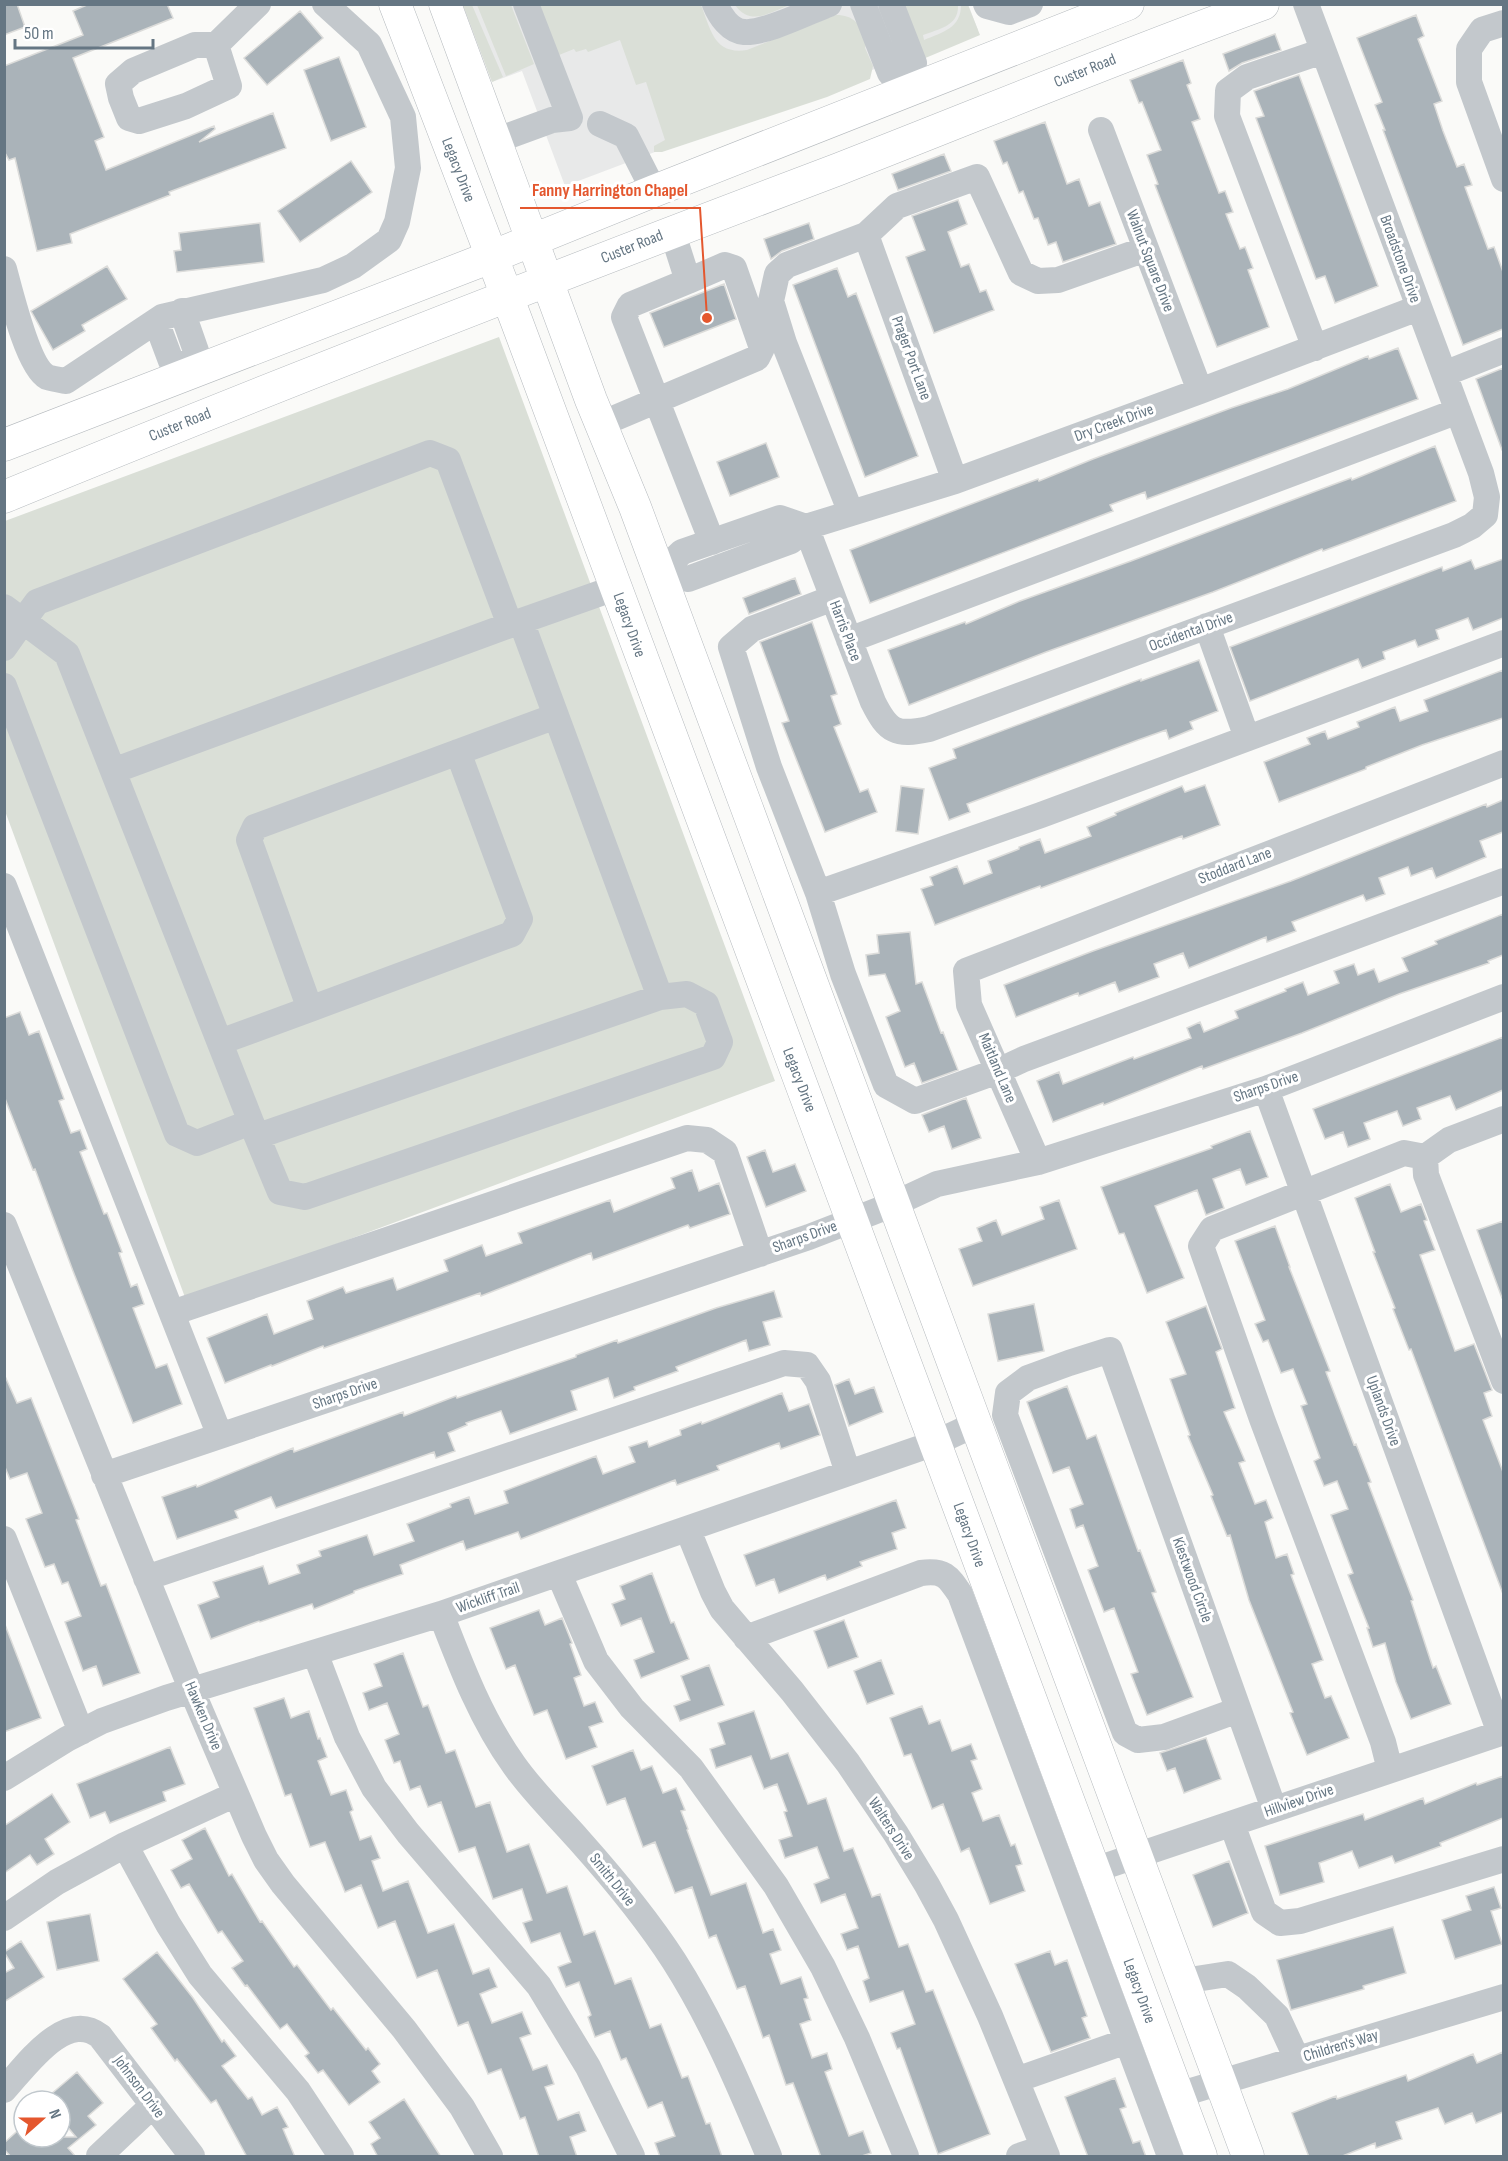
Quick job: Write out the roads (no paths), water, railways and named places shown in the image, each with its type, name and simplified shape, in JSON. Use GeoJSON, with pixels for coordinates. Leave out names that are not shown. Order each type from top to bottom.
{"type":"FeatureCollection","features":[{"type":"Feature","properties":{"kind":"main road","name":"Legacy Drive"},"geometry":{"type":"LineString","coordinates":[[395,4],[506,295],[1201,2157]]}},
{"type":"Feature","properties":{"kind":"main road"},"geometry":{"type":"LineString","coordinates":[[445,4],[546,281],[635,507],[1248,2157]]}},
{"type":"Feature","properties":{"kind":"main road"},"geometry":{"type":"LineString","coordinates":[[4,445],[491,257],[1128,4]]}},
{"type":"Feature","properties":{"kind":"main road","name":"Custer Road"},"geometry":{"type":"LineString","coordinates":[[4,497],[506,295],[1263,4]]}},
{"type":"Feature","properties":{"kind":"main road"},"geometry":{"type":"LineString","coordinates":[[909,91],[926,135]]}},
{"type":"Feature","properties":{"kind":"main road"},"geometry":{"type":"LineString","coordinates":[[196,370],[213,411]]}},
{"type":"Feature","properties":{"kind":"main road"},"geometry":{"type":"LineString","coordinates":[[615,588],[659,574]]}},
{"type":"Feature","properties":{"kind":"street"},"geometry":{"type":"LineString","coordinates":[[216,45],[258,4]]}},
{"type":"Feature","properties":{"kind":"street"},"geometry":{"type":"LineString","coordinates":[[4,269],[24,337],[35,363],[46,376],[66,381],[156,321],[182,311],[323,280],[353,266],[389,240],[397,222],[408,168],[403,117],[369,44],[324,4]]}},
{"type":"Feature","properties":{"kind":"street"},"geometry":{"type":"LineString","coordinates":[[495,141],[552,120],[570,118],[526,4]]}},
{"type":"Feature","properties":{"kind":"street"},"geometry":{"type":"LineString","coordinates":[[715,4],[717,11],[730,27],[742,32],[757,31],[829,4]]}},
{"type":"Feature","properties":{"kind":"street"},"geometry":{"type":"LineString","coordinates":[[863,4],[890,73],[909,91]]}},
{"type":"Feature","properties":{"kind":"street"},"geometry":{"type":"LineString","coordinates":[[891,4],[914,63],[909,91]]}},
{"type":"Feature","properties":{"kind":"street"},"geometry":{"type":"LineString","coordinates":[[986,4],[1009,12],[1030,4]]}},
{"type":"Feature","properties":{"kind":"street","name":"Broadstone Drive"},"geometry":{"type":"LineString","coordinates":[[1306,4],[1418,308],[1482,473],[1487,497],[1485,516]]}},
{"type":"Feature","properties":{"kind":"street"},"geometry":{"type":"LineString","coordinates":[[1503,23],[1482,30],[1469,49],[1469,82],[1503,179]]}},
{"type":"Feature","properties":{"kind":"street"},"geometry":{"type":"LineString","coordinates":[[1315,348],[1227,116],[1228,91],[1247,77],[1323,51]]}},
{"type":"Feature","properties":{"kind":"street"},"geometry":{"type":"LineString","coordinates":[[600,124],[626,136],[654,191]]}},
{"type":"Feature","properties":{"kind":"street","name":"Walnut Square Drive"},"geometry":{"type":"LineString","coordinates":[[1101,130],[1200,391]]}},
{"type":"Feature","properties":{"kind":"street"},"geometry":{"type":"LineString","coordinates":[[851,513],[784,343],[771,301],[777,274],[787,265],[866,235],[897,206],[977,177],[1021,273],[1038,281],[1058,280],[1146,249]]}},
{"type":"Feature","properties":{"kind":"street"},"geometry":{"type":"LineString","coordinates":[[672,231],[688,281]]}},
{"type":"Feature","properties":{"kind":"street","name":"Prager Port Lane"},"geometry":{"type":"LineString","coordinates":[[866,235],[956,481]]}},
{"type":"Feature","properties":{"kind":"street"},"geometry":{"type":"LineString","coordinates":[[601,424],[657,401],[757,358],[762,348],[734,268],[725,265],[630,305],[624,317],[657,401],[711,542]]}},
{"type":"Feature","properties":{"kind":"street","name":"Dry Creek Drive"},"geometry":{"type":"LineString","coordinates":[[659,574],[688,579],[791,541],[806,527],[956,481],[1418,308]]}},
{"type":"Feature","properties":{"kind":"street"},"geometry":{"type":"LineString","coordinates":[[156,321],[171,361],[196,370],[196,351],[182,311]]}},
{"type":"Feature","properties":{"kind":"street"},"geometry":{"type":"LineString","coordinates":[[1444,374],[1503,350]]}},
{"type":"Feature","properties":{"kind":"street"},"geometry":{"type":"LineString","coordinates":[[849,640],[1458,411]]}},
{"type":"Feature","properties":{"kind":"street"},"geometry":{"type":"LineString","coordinates":[[4,648],[14,614],[37,602],[430,453],[448,460],[556,716],[660,997]]}},
{"type":"Feature","properties":{"kind":"street","name":"Occidental Drive"},"geometry":{"type":"LineString","coordinates":[[892,730],[909,734],[929,729],[1454,535],[1485,516]]}},
{"type":"Feature","properties":{"kind":"street"},"geometry":{"type":"LineString","coordinates":[[659,574],[682,552],[780,518],[806,527]]}},
{"type":"Feature","properties":{"kind":"street","name":"Harris Place"},"geometry":{"type":"LineString","coordinates":[[806,527],[873,702],[881,718],[892,730]]}},
{"type":"Feature","properties":{"kind":"street"},"geometry":{"type":"LineString","coordinates":[[113,771],[615,588]]}},
{"type":"Feature","properties":{"kind":"street"},"geometry":{"type":"LineString","coordinates":[[833,598],[752,629],[731,647],[769,767],[818,893],[843,974],[886,1085],[915,1101],[1503,881]]}},
{"type":"Feature","properties":{"kind":"street"},"geometry":{"type":"LineString","coordinates":[[4,686],[177,1134],[197,1143],[254,1129],[660,997],[687,994],[706,1004],[720,1041],[713,1057],[304,1197],[280,1192],[254,1129],[67,654],[14,614]]}},
{"type":"Feature","properties":{"kind":"street"},"geometry":{"type":"LineString","coordinates":[[1207,626],[1247,738]]}},
{"type":"Feature","properties":{"kind":"street"},"geometry":{"type":"LineString","coordinates":[[818,893],[1041,815],[1381,690],[1503,642]]}},
{"type":"Feature","properties":{"kind":"street"},"geometry":{"type":"LineString","coordinates":[[310,1009],[249,840],[255,827],[556,716]]}},
{"type":"Feature","properties":{"kind":"street"},"geometry":{"type":"LineString","coordinates":[[220,1042],[512,934],[520,919],[458,752]]}},
{"type":"Feature","properties":{"kind":"street","name":"Stoddard Lane"},"geometry":{"type":"LineString","coordinates":[[966,971],[1503,763]]}},
{"type":"Feature","properties":{"kind":"street"},"geometry":{"type":"LineString","coordinates":[[4,886],[220,1436]]}},
{"type":"Feature","properties":{"kind":"street","name":"Maitland Lane"},"geometry":{"type":"LineString","coordinates":[[966,971],[969,1005],[1038,1162]]}},
{"type":"Feature","properties":{"kind":"street","name":"Sharps Drive"},"geometry":{"type":"LineString","coordinates":[[104,1475],[760,1254],[894,1204],[937,1184],[1038,1162],[1266,1089],[1503,997]]}},
{"type":"Feature","properties":{"kind":"street","name":"Uplands Drive"},"geometry":{"type":"LineString","coordinates":[[1266,1089],[1502,1733]]}},
{"type":"Feature","properties":{"kind":"street"},"geometry":{"type":"LineString","coordinates":[[1389,1770],[1383,1742],[1262,1419],[1201,1246],[1212,1229],[1404,1153],[1425,1157],[1449,1140],[1503,1119]]}},
{"type":"Feature","properties":{"kind":"street"},"geometry":{"type":"LineString","coordinates":[[172,1313],[687,1138],[707,1140],[725,1152],[760,1254]]}},
{"type":"Feature","properties":{"kind":"street"},"geometry":{"type":"LineString","coordinates":[[1425,1157],[1426,1175],[1503,1381]]}},
{"type":"Feature","properties":{"kind":"street","name":"Hawken Drive"},"geometry":{"type":"LineString","coordinates":[[4,1226],[192,1691],[266,1860],[283,1884],[404,2029],[462,2107],[490,2157]]}},
{"type":"Feature","properties":{"kind":"street","name":"Kiestwood Circle"},"geometry":{"type":"LineString","coordinates":[[1238,1710],[1164,1737],[1138,1740],[1125,1733],[1005,1414],[1008,1393],[1028,1378],[1110,1350],[1274,1809]]}},
{"type":"Feature","properties":{"kind":"street"},"geometry":{"type":"LineString","coordinates":[[146,1578],[784,1364],[807,1365],[818,1381],[848,1473]]}},
{"type":"Feature","properties":{"kind":"street","name":"Wickliff Trail"},"geometry":{"type":"LineString","coordinates":[[4,1778],[102,1721],[166,1698],[441,1614],[559,1574],[935,1443],[976,1424]]}},
{"type":"Feature","properties":{"kind":"street","name":"Walters Drive"},"geometry":{"type":"LineString","coordinates":[[687,1530],[722,1609],[792,1690],[841,1754],[902,1845],[946,1920],[990,2016],[1045,2152]]}},
{"type":"Feature","properties":{"kind":"street"},"geometry":{"type":"LineString","coordinates":[[4,1539],[81,1732]]}},
{"type":"Feature","properties":{"kind":"street"},"geometry":{"type":"LineString","coordinates":[[746,1638],[921,1573],[936,1571],[950,1580],[960,1594],[1170,2157]]}},
{"type":"Feature","properties":{"kind":"street"},"geometry":{"type":"LineString","coordinates":[[559,1574],[596,1661],[632,1708],[691,1768],[776,1886],[823,1967],[853,2028],[906,2157]]}},
{"type":"Feature","properties":{"kind":"street","name":"Smith Drive"},"geometry":{"type":"LineString","coordinates":[[441,1614],[471,1687],[500,1745],[534,1790],[598,1861],[674,1961],[710,2023],[769,2157]]}},
{"type":"Feature","properties":{"kind":"street"},"geometry":{"type":"LineString","coordinates":[[315,1653],[347,1737],[374,1788],[408,1833],[538,1986],[588,2067],[632,2157]]}},
{"type":"Feature","properties":{"kind":"street","name":"Hillview Drive"},"geometry":{"type":"LineString","coordinates":[[1094,1870],[1502,1733]]}},
{"type":"Feature","properties":{"kind":"street"},"geometry":{"type":"LineString","coordinates":[[4,1918],[57,1882],[125,1845],[236,1794]]}},
{"type":"Feature","properties":{"kind":"street"},"geometry":{"type":"LineString","coordinates":[[1232,1824],[1264,1912],[1280,1923],[1300,1921],[1503,1859]]}},
{"type":"Feature","properties":{"kind":"street"},"geometry":{"type":"LineString","coordinates":[[125,1845],[168,1924],[200,1975],[298,2091],[341,2157]]}},
{"type":"Feature","properties":{"kind":"street"},"geometry":{"type":"LineString","coordinates":[[1183,1981],[1228,1974],[1246,1987],[1277,2016],[1297,2059]]}},
{"type":"Feature","properties":{"kind":"street","name":"Children's Way"},"geometry":{"type":"LineString","coordinates":[[1178,2095],[1503,1997]]}},
{"type":"Feature","properties":{"kind":"street","name":"Johnson Drive"},"geometry":{"type":"LineString","coordinates":[[4,2090],[54,2037],[80,2028],[91,2029],[100,2036],[192,2157]]}},
{"type":"Feature","properties":{"kind":"street"},"geometry":{"type":"LineString","coordinates":[[1016,2080],[1127,2041]]}},
{"type":"Feature","properties":{"kind":"street"},"geometry":{"type":"LineString","coordinates":[[99,2157],[153,2105]]}},
{"type":"Feature","properties":{"kind":"street"},"geometry":{"type":"LineString","coordinates":[[1019,2157],[1045,2152]]}},
{"type":"Feature","properties":{"kind":"place","name":"Fanny Harrington Chapel"},"geometry":{"type":"Point","coordinates":[707,318]}}]}
